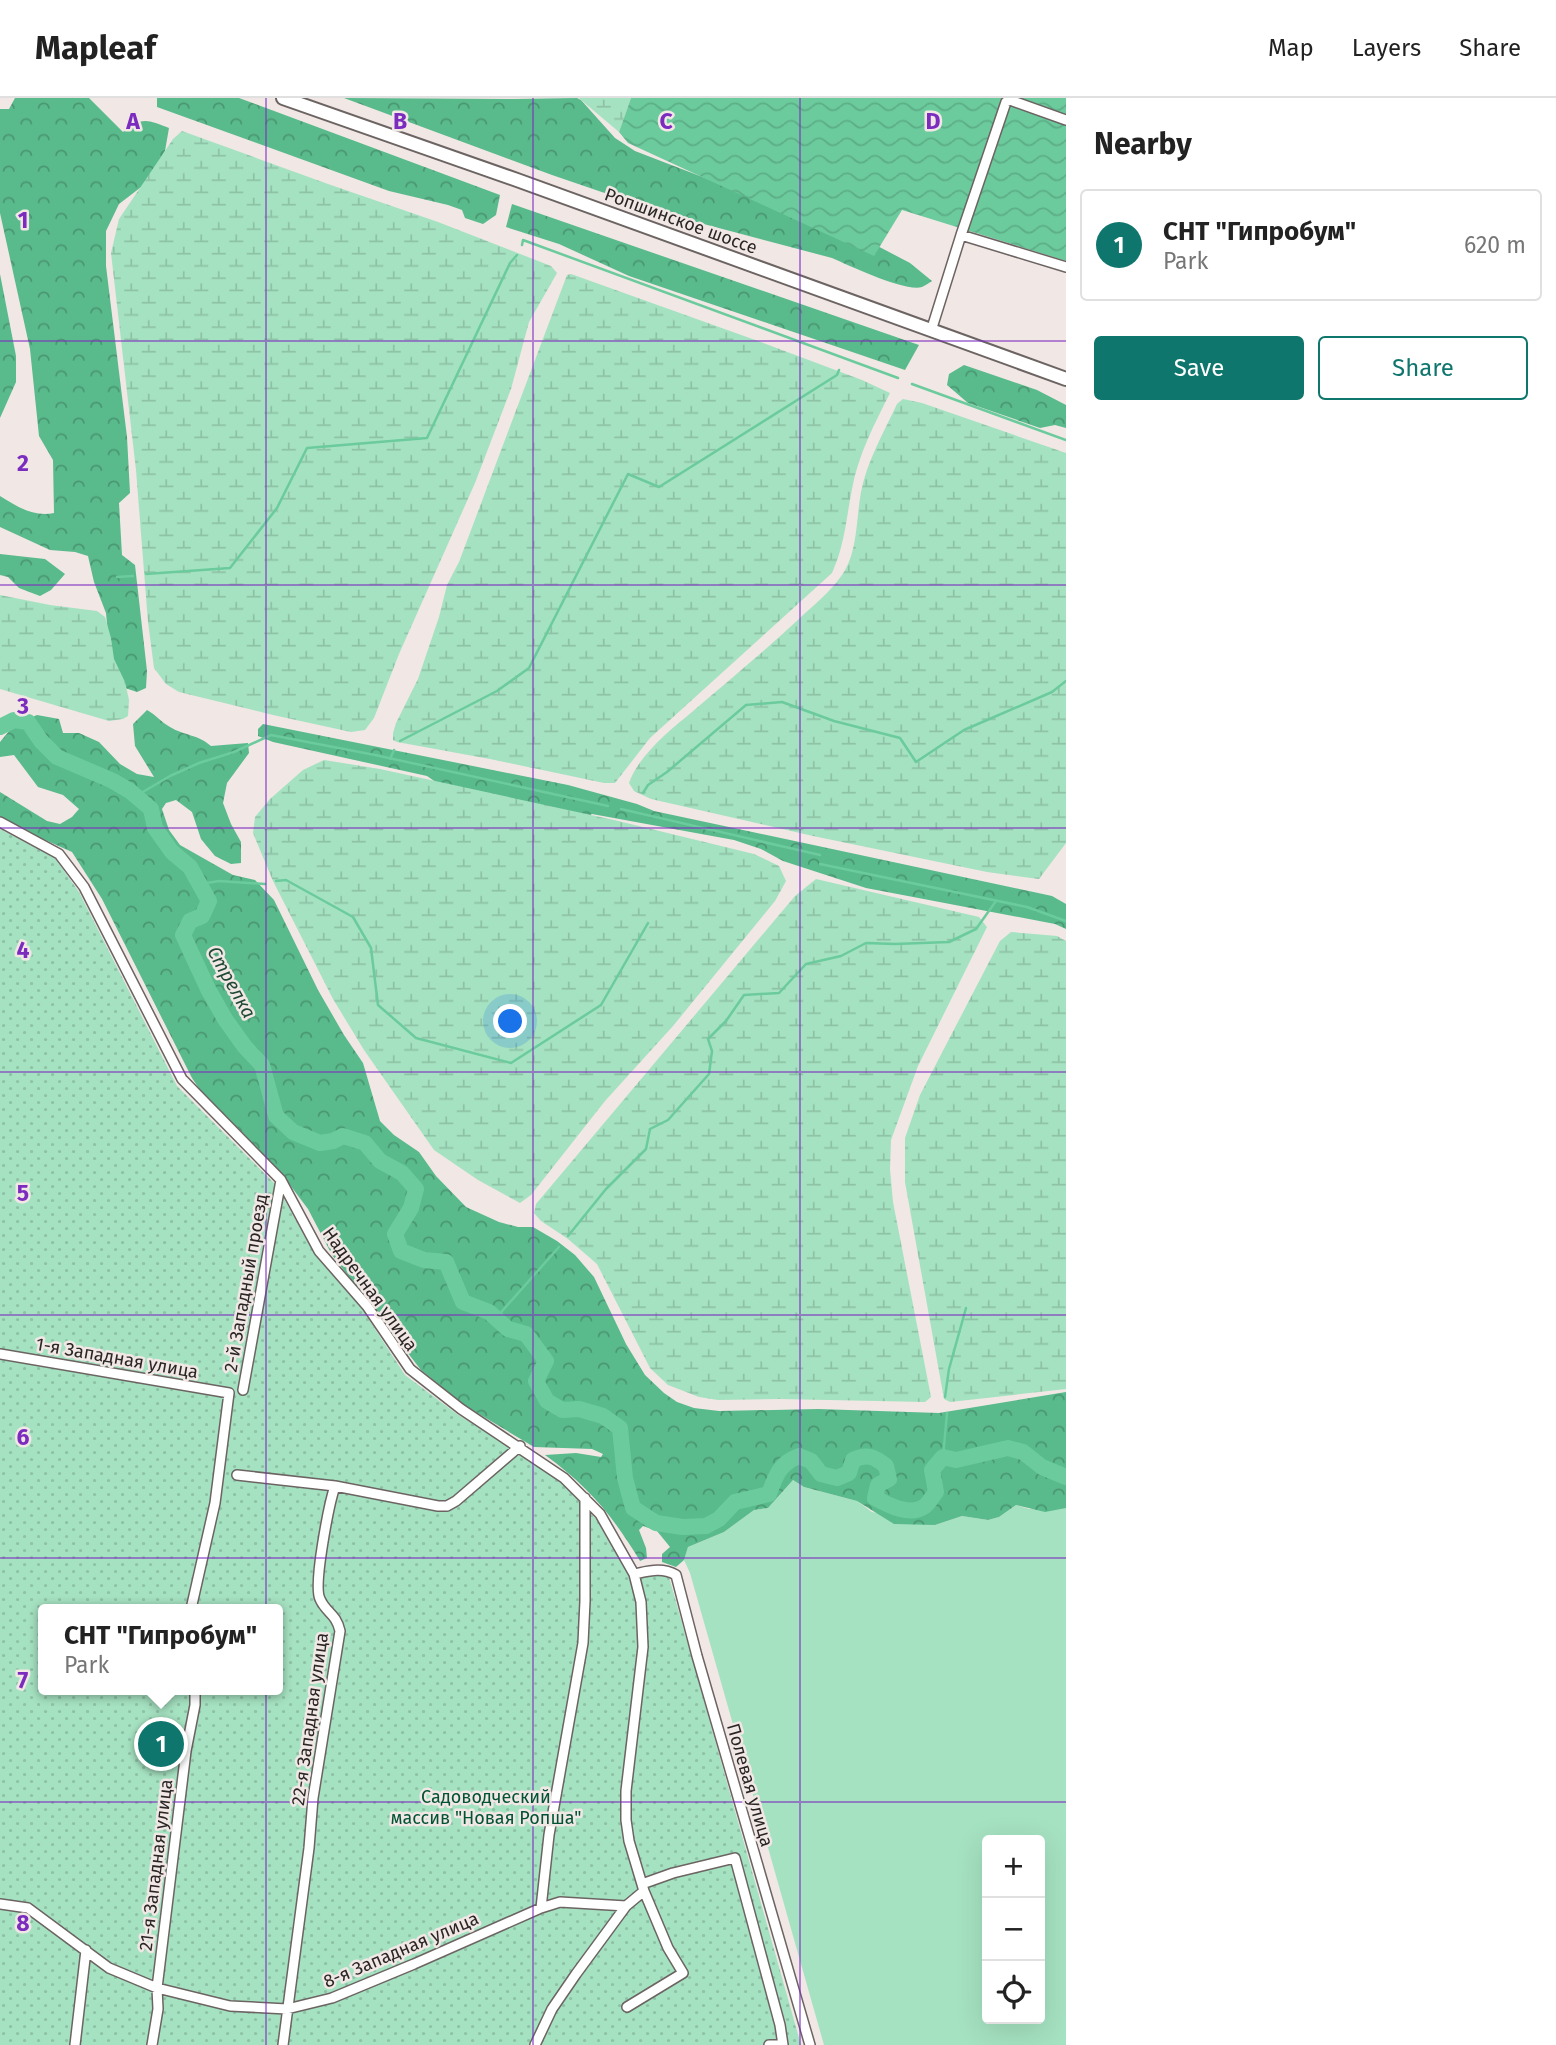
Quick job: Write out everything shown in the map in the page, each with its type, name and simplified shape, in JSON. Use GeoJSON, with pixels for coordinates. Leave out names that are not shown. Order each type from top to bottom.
{"type":"FeatureCollection","features":[{"type":"Feature","properties":{"kind":"main road","name":"Ропшинское шоссе"},"geometry":{"type":"LineString","coordinates":[[283,98],[1066,379]]}},
{"type":"Feature","properties":{"kind":"street"},"geometry":{"type":"LineString","coordinates":[[931,331],[1006,102],[1010,100],[1066,120]]}},
{"type":"Feature","properties":{"kind":"street"},"geometry":{"type":"LineString","coordinates":[[961,235],[1066,267]]}},
{"type":"Feature","properties":{"kind":"street","name":"Надречная улица"},"geometry":{"type":"LineString","coordinates":[[0,822],[59,854],[84,887],[182,1079],[281,1180],[319,1251],[367,1306],[410,1369],[461,1409],[565,1478],[600,1514],[634,1574],[641,1602],[643,1647],[626,1791],[626,1820],[629,1841],[643,1887],[668,1948],[684,1973],[627,2007]]}},
{"type":"Feature","properties":{"kind":"street","name":"2-й Западный проезд"},"geometry":{"type":"LineString","coordinates":[[243,1390],[281,1180]]}},
{"type":"Feature","properties":{"kind":"street","name":"1-я Западная улица"},"geometry":{"type":"LineString","coordinates":[[0,1354],[229,1393],[215,1503],[192,1604]]}},
{"type":"Feature","properties":{"kind":"street"},"geometry":{"type":"LineString","coordinates":[[237,1475],[335,1486],[447,1506],[520,1446]]}},
{"type":"Feature","properties":{"kind":"street","name":"22-я Западная улица"},"geometry":{"type":"LineString","coordinates":[[282,2045],[309,1848],[313,1798],[340,1631],[338,1620],[320,1599],[317,1583],[335,1486]]}},
{"type":"Feature","properties":{"kind":"street"},"geometry":{"type":"LineString","coordinates":[[541,1908],[549,1835],[583,1643],[585,1498]]}},
{"type":"Feature","properties":{"kind":"street","name":"Полевая улица"},"geometry":{"type":"LineString","coordinates":[[634,1574],[659,1569],[676,1575],[730,1774],[810,2045]]}},
{"type":"Feature","properties":{"kind":"street","name":"21-я Западная улица"},"geometry":{"type":"LineString","coordinates":[[152,2045],[186,1751],[195,1695]]}},
{"type":"Feature","properties":{"kind":"street","name":"Полевая улица"},"geometry":{"type":"LineString","coordinates":[[643,1887],[673,1873],[735,1858],[780,2025],[782,2045]]}},
{"type":"Feature","properties":{"kind":"street"},"geometry":{"type":"LineString","coordinates":[[535,2045],[552,2009],[626,1906],[643,1887]]}},
{"type":"Feature","properties":{"kind":"street","name":"8-я Западная улица"},"geometry":{"type":"LineString","coordinates":[[0,1904],[28,1908],[109,1968],[157,1988],[230,2006],[287,2009],[332,1998],[560,1902],[626,1906]]}},
{"type":"Feature","properties":{"kind":"street"},"geometry":{"type":"LineString","coordinates":[[75,2045],[86,1950]]}},
{"type":"Feature","properties":{"kind":"street"},"geometry":{"type":"LineString","coordinates":[[769,2045],[782,2045]]}},
{"type":"Feature","properties":{"kind":"green space"},"geometry":{"type":"Polygon","coordinates":[[[15,98],[89,98],[123,132],[135,123],[145,121],[169,128],[165,151],[149,181],[119,204],[106,231],[106,266],[127,437],[130,493],[119,503],[122,555],[135,565],[147,671],[146,688],[137,692],[125,688],[110,655],[106,613],[94,582],[88,556],[50,550],[0,527],[0,496],[32,512],[54,513],[53,460],[39,436],[30,349],[0,213],[0,109],[9,109],[15,98]]]}},
{"type":"Feature","properties":{"kind":"green space"},"geometry":{"type":"Polygon","coordinates":[[[157,98],[239,98],[500,195],[496,215],[483,224],[465,218],[462,210],[389,191],[157,107],[157,98]]]}},
{"type":"Feature","properties":{"kind":"green space"},"geometry":{"type":"Polygon","coordinates":[[[344,98],[577,98],[615,138],[635,151],[868,241],[910,263],[932,281],[922,287],[903,286],[832,258],[666,214],[344,98]]]}},
{"type":"Feature","properties":{"kind":"green space"},"geometry":{"type":"Polygon","coordinates":[[[579,98],[631,98],[619,132],[581,100],[579,98]]]}},
{"type":"Feature","properties":{"kind":"green space"},"geometry":{"type":"Polygon","coordinates":[[[182,131],[438,222],[551,266],[557,273],[529,322],[511,389],[475,483],[399,654],[374,718],[365,730],[351,732],[179,692],[166,684],[154,668],[136,470],[111,253],[119,219],[173,139],[182,131]]]}},
{"type":"Feature","properties":{"kind":"green space"},"geometry":{"type":"Polygon","coordinates":[[[512,204],[919,345],[905,370],[629,276],[559,244],[506,227],[512,204]]]}},
{"type":"Feature","properties":{"kind":"green space"},"geometry":{"type":"Polygon","coordinates":[[[0,274],[16,356],[16,382],[0,418],[0,274]]]}},
{"type":"Feature","properties":{"kind":"green space"},"geometry":{"type":"Polygon","coordinates":[[[571,274],[758,341],[890,393],[858,464],[842,542],[832,573],[650,738],[615,783],[393,740],[396,723],[418,679],[447,585],[459,562],[567,275],[571,274]]]}},
{"type":"Feature","properties":{"kind":"green space"},"geometry":{"type":"Polygon","coordinates":[[[964,365],[1037,390],[1066,405],[1066,428],[1055,425],[1040,428],[968,403],[947,385],[949,374],[964,365]]]}},
{"type":"Feature","properties":{"kind":"green space"},"geometry":{"type":"Polygon","coordinates":[[[903,399],[922,403],[1066,453],[1066,843],[1039,879],[987,872],[651,799],[634,791],[629,783],[633,773],[656,744],[788,629],[828,592],[842,575],[854,546],[867,469],[897,404],[903,399]]]}},
{"type":"Feature","properties":{"kind":"green space"},"geometry":{"type":"Polygon","coordinates":[[[0,554],[45,559],[65,574],[51,590],[40,596],[19,588],[8,577],[0,575],[0,554]]]}},
{"type":"Feature","properties":{"kind":"green space"},"geometry":{"type":"Polygon","coordinates":[[[0,595],[97,611],[105,617],[114,659],[125,682],[129,700],[128,716],[109,721],[0,689],[0,595]]]}},
{"type":"Feature","properties":{"kind":"green space"},"geometry":{"type":"Polygon","coordinates":[[[147,710],[170,727],[201,739],[211,746],[248,743],[249,753],[227,783],[223,803],[241,842],[241,863],[231,864],[215,856],[201,839],[192,812],[176,800],[166,803],[162,809],[169,830],[180,845],[233,875],[255,880],[274,900],[318,990],[363,1063],[380,1121],[394,1135],[419,1152],[436,1176],[466,1207],[499,1222],[518,1227],[533,1227],[575,1255],[594,1277],[626,1344],[645,1375],[664,1393],[677,1402],[694,1408],[719,1411],[818,1409],[939,1413],[1066,1392],[1066,1508],[1045,1512],[1016,1505],[999,1517],[988,1520],[962,1516],[935,1525],[894,1524],[857,1501],[804,1487],[793,1480],[768,1508],[754,1510],[724,1532],[688,1547],[684,1560],[676,1567],[662,1562],[662,1554],[670,1547],[657,1531],[643,1526],[639,1530],[647,1558],[640,1561],[598,1503],[574,1478],[545,1455],[576,1453],[601,1457],[603,1454],[592,1449],[534,1447],[464,1405],[421,1370],[332,1255],[308,1209],[287,1181],[239,1129],[206,1099],[192,1078],[102,899],[72,852],[27,832],[0,816],[0,792],[47,821],[60,824],[79,809],[63,795],[38,787],[14,755],[0,757],[0,742],[14,725],[37,715],[59,719],[63,733],[79,733],[99,742],[120,764],[137,774],[154,777],[135,746],[133,724],[147,710]]]}},
{"type":"Feature","properties":{"kind":"green space"},"geometry":{"type":"Polygon","coordinates":[[[263,724],[568,785],[654,811],[1052,896],[1066,904],[1066,929],[1055,924],[866,888],[783,861],[761,849],[734,840],[592,814],[582,819],[440,785],[427,776],[273,742],[258,736],[258,729],[263,724]]]}},
{"type":"Feature","properties":{"kind":"green space"},"geometry":{"type":"Polygon","coordinates":[[[324,760],[380,769],[614,820],[754,854],[779,866],[786,881],[775,901],[673,1026],[605,1101],[531,1195],[520,1203],[478,1180],[434,1150],[364,1050],[333,999],[273,881],[253,833],[255,817],[270,799],[303,770],[324,760]]]}},
{"type":"Feature","properties":{"kind":"green space","name":"Садоводческий массив \"Новая Ропша\""},"geometry":{"type":"Polygon","coordinates":[[[0,829],[55,858],[79,892],[177,1086],[277,1186],[315,1255],[362,1309],[405,1375],[457,1414],[561,1482],[596,1519],[631,1567],[669,1577],[801,2045],[0,2045],[0,829]]]}},
{"type":"Feature","properties":{"kind":"green space"},"geometry":{"type":"Polygon","coordinates":[[[816,879],[979,917],[987,927],[918,1066],[891,1140],[893,1202],[931,1397],[925,1402],[718,1400],[699,1397],[668,1385],[650,1368],[597,1264],[534,1213],[536,1204],[795,896],[816,879]]]}},
{"type":"Feature","properties":{"kind":"green space"},"geometry":{"type":"Polygon","coordinates":[[[1011,932],[1057,936],[1066,941],[1066,1389],[950,1402],[944,1399],[905,1182],[905,1138],[920,1095],[1000,941],[1011,932]]]}},
{"type":"Feature","properties":{"kind":"green space"},"geometry":{"type":"Polygon","coordinates":[[[793,1480],[804,1487],[857,1501],[872,1512],[935,1525],[962,1516],[988,1520],[999,1517],[1016,1505],[1029,1509],[1066,1508],[1066,2045],[824,2045],[690,1573],[684,1560],[688,1547],[724,1532],[754,1510],[768,1508],[793,1480]]]}},
{"type":"Feature","properties":{"kind":"water"},"geometry":{"type":"Polygon","coordinates":[[[631,98],[1066,98],[1066,261],[902,210],[874,256],[628,143],[619,132],[631,98]]]}},
{"type":"Feature","properties":{"kind":"waterway"},"geometry":{"type":"LineString","coordinates":[[522,245],[523,240],[898,378]]}},
{"type":"Feature","properties":{"kind":"waterway"},"geometry":{"type":"LineString","coordinates":[[146,574],[230,568],[277,508],[307,448],[427,438],[510,263],[517,255]]}},
{"type":"Feature","properties":{"kind":"waterway"},"geometry":{"type":"LineString","coordinates":[[400,741],[497,691],[529,668],[628,474],[659,487],[837,375],[839,370]]}},
{"type":"Feature","properties":{"kind":"waterway"},"geometry":{"type":"LineString","coordinates":[[912,384],[1066,440]]}},
{"type":"Feature","properties":{"kind":"waterway"},"geometry":{"type":"LineString","coordinates":[[117,577],[133,576]]}},
{"type":"Feature","properties":{"kind":"waterway"},"geometry":{"type":"LineString","coordinates":[[643,793],[648,785],[746,705],[782,702],[834,721],[900,738],[916,762],[964,730],[1052,692],[1066,681]]}},
{"type":"Feature","properties":{"kind":"waterway","name":"Стрелка"},"geometry":{"type":"LineString","coordinates":[[0,727],[14,720],[28,722],[41,741],[57,757],[113,781],[151,809],[155,828],[172,852],[190,867],[209,901],[202,916],[190,921],[183,935],[225,1019],[262,1065],[276,1116],[293,1132],[320,1143],[343,1136],[365,1143],[380,1161],[402,1173],[416,1189],[411,1208],[395,1234],[401,1251],[424,1260],[446,1262],[463,1302],[489,1312],[508,1329],[526,1334],[546,1361],[536,1381],[547,1401],[562,1410],[579,1409],[603,1416],[620,1428],[625,1478],[633,1508],[656,1523],[683,1527],[706,1526],[719,1519],[735,1502],[769,1494],[779,1471],[799,1456],[811,1461],[821,1474],[837,1478],[849,1473],[853,1460],[867,1456],[874,1458],[886,1466],[889,1479],[878,1485],[875,1498],[906,1510],[919,1509],[926,1505],[936,1492],[932,1470],[943,1457],[956,1460],[1008,1448],[1023,1452],[1042,1467],[1066,1477]]}},
{"type":"Feature","properties":{"kind":"waterway"},"geometry":{"type":"LineString","coordinates":[[136,796],[170,776],[271,735],[608,806]]}},
{"type":"Feature","properties":{"kind":"waterway"},"geometry":{"type":"LineString","coordinates":[[390,759],[394,750]]}},
{"type":"Feature","properties":{"kind":"waterway"},"geometry":{"type":"LineString","coordinates":[[621,809],[820,855]]}},
{"type":"Feature","properties":{"kind":"waterway"},"geometry":{"type":"LineString","coordinates":[[820,864],[1027,907],[1066,921]]}},
{"type":"Feature","properties":{"kind":"waterway"},"geometry":{"type":"LineString","coordinates":[[276,881],[286,880],[353,917],[371,948],[378,1005],[416,1038],[511,1063],[601,1005],[648,923]]}},
{"type":"Feature","properties":{"kind":"waterway"},"geometry":{"type":"LineString","coordinates":[[201,884],[219,881],[265,884]]}},
{"type":"Feature","properties":{"kind":"waterway"},"geometry":{"type":"LineString","coordinates":[[568,1236],[606,1189],[646,1149],[650,1129],[668,1120],[709,1074],[712,1051],[708,1039],[726,1021],[744,995],[779,993],[806,964],[841,956],[866,943],[949,942],[976,929],[996,901]]}},
{"type":"Feature","properties":{"kind":"waterway"},"geometry":{"type":"LineString","coordinates":[[496,1318],[559,1247]]}},
{"type":"Feature","properties":{"kind":"waterway"},"geometry":{"type":"LineString","coordinates":[[945,1397],[949,1369],[966,1308]]}},
{"type":"Feature","properties":{"kind":"waterway"},"geometry":{"type":"LineString","coordinates":[[943,1457],[947,1413]]}},
{"type":"Feature","properties":{"kind":"place","name":"СНТ \"Гипробум\""},"geometry":{"type":"Point","coordinates":[161,1744]}}]}
